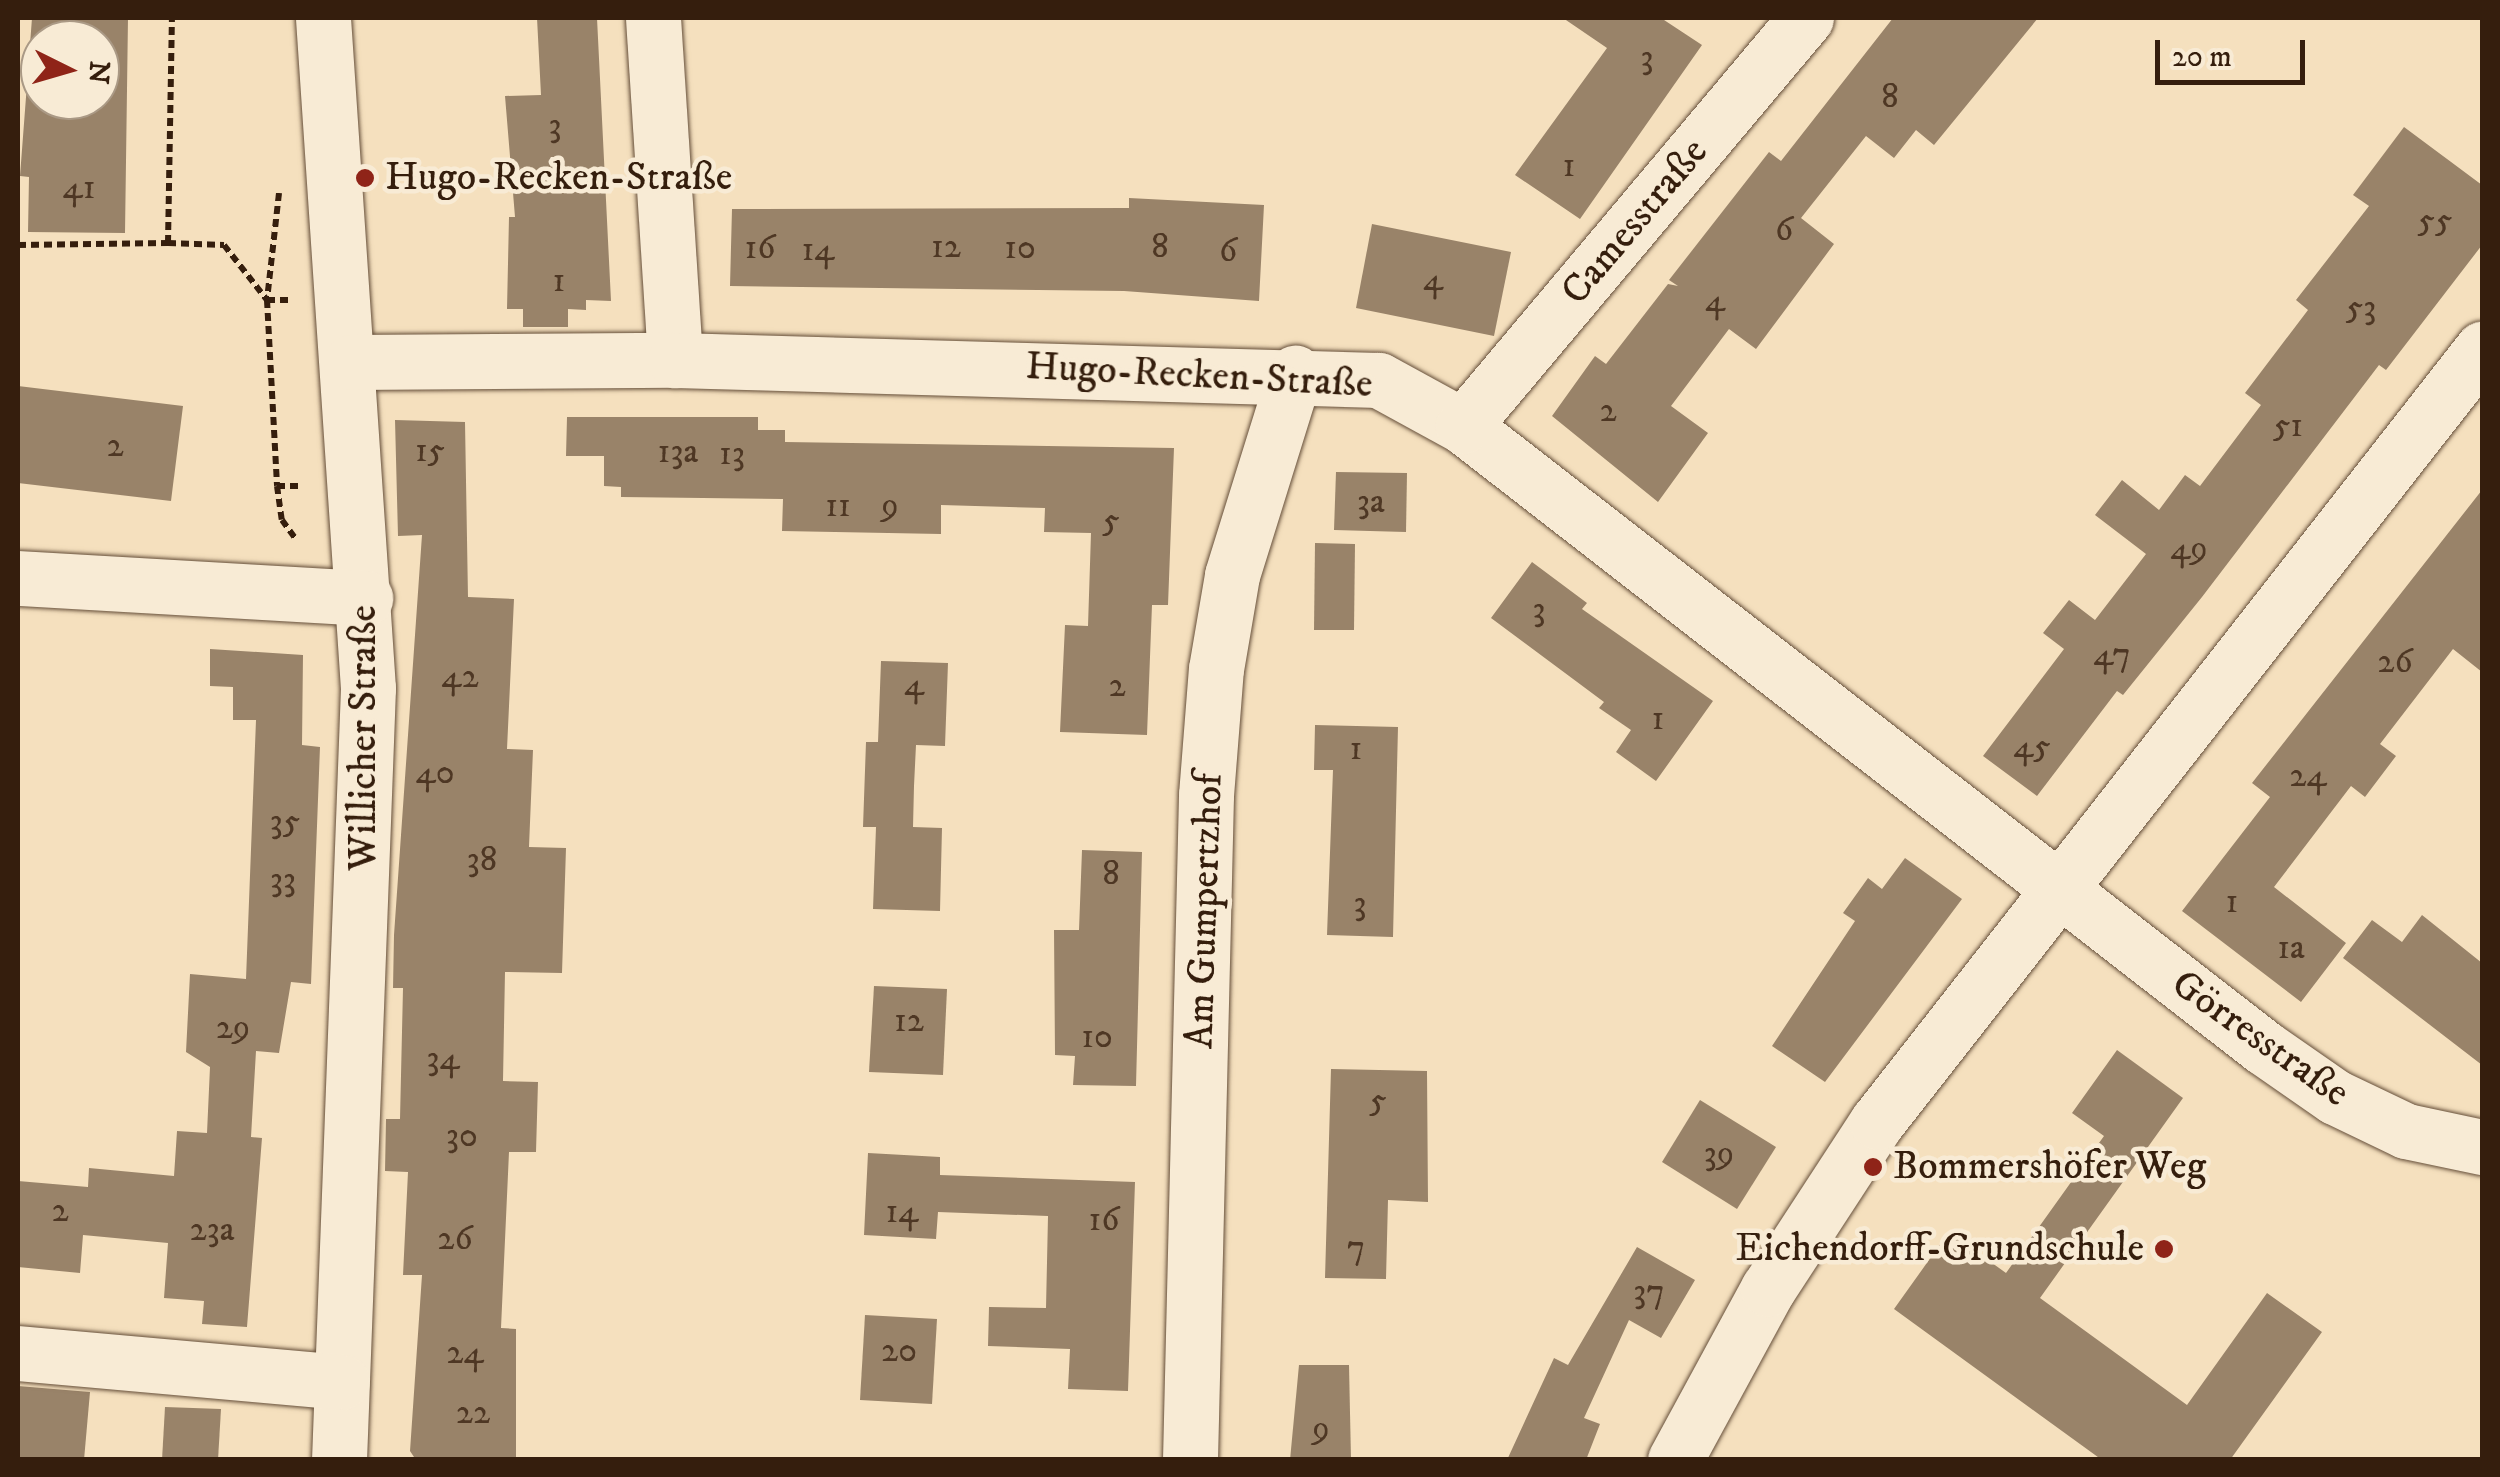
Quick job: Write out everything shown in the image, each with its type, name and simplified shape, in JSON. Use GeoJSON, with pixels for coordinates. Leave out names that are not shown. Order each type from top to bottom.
{"type":"FeatureCollection","features":[{"type":"Feature","properties":{"kind":"street","name":"Willicher Straße"},"geometry":{"type":"LineString","coordinates":[[323,18],[351,362],[346,597],[368,772],[339,1460]]}},
{"type":"Feature","properties":{"kind":"street"},"geometry":{"type":"LineString","coordinates":[[653,18],[675,360]]}},
{"type":"Feature","properties":{"kind":"street","name":"Camesstraße"},"geometry":{"type":"LineString","coordinates":[[1463,426],[1795,21]]}},
{"type":"Feature","properties":{"kind":"street"},"geometry":{"type":"LineString","coordinates":[[1675,1460],[1818,1208],[1897,1095],[2482,349]]}},
{"type":"Feature","properties":{"kind":"street","name":"Hugo-Recken-Straße"},"geometry":{"type":"LineString","coordinates":[[351,362],[675,360],[1295,373],[1380,380],[1463,426],[2056,891]]}},
{"type":"Feature","properties":{"kind":"street","name":"Am Gumpertzhof"},"geometry":{"type":"LineString","coordinates":[[1190,1460],[1206,796],[1216,668],[1246,520],[1295,373]]}},
{"type":"Feature","properties":{"kind":"street"},"geometry":{"type":"LineString","coordinates":[[18,578],[346,597]]}},
{"type":"Feature","properties":{"kind":"street","name":"Görresstraße"},"geometry":{"type":"LineString","coordinates":[[2056,891],[2336,1097],[2406,1130],[2482,1148]]}},
{"type":"Feature","properties":{"kind":"street"},"geometry":{"type":"LineString","coordinates":[[18,1354],[342,1382]]}},
{"type":"Feature","properties":{"kind":"path"},"geometry":{"type":"LineString","coordinates":[[168,244],[172,18]]}},
{"type":"Feature","properties":{"kind":"path"},"geometry":{"type":"LineString","coordinates":[[279,174],[267,300],[282,520],[346,597]]}},
{"type":"Feature","properties":{"kind":"path"},"geometry":{"type":"LineString","coordinates":[[18,245],[224,245],[267,300]]}},
{"type":"Feature","properties":{"kind":"path"},"geometry":{"type":"LineString","coordinates":[[267,300],[300,300]]}},
{"type":"Feature","properties":{"kind":"building"},"geometry":{"type":"Polygon","coordinates":[[[32,18],[128,18],[125,233],[28,232],[29,177],[20,176],[24,120],[120,120],[120,20],[32,18]]]}},
{"type":"Feature","properties":{"kind":"building"},"geometry":{"type":"Polygon","coordinates":[[[537,18],[597,18],[611,301],[586,300],[586,310],[568,309],[568,327],[523,327],[523,309],[507,309],[509,217],[515,217],[505,96],[541,95],[537,18]]]}},
{"type":"Feature","properties":{"kind":"building"},"geometry":{"type":"Polygon","coordinates":[[[1563,18],[1661,18],[1702,45],[1580,219],[1515,175],[1607,48],[1563,18]]]}},
{"type":"Feature","properties":{"kind":"building"},"geometry":{"type":"Polygon","coordinates":[[[1893,18],[2038,18],[1934,145],[1916,130],[1894,158],[1866,136],[1801,218],[1834,244],[1756,349],[1729,329],[1671,406],[1708,433],[1658,502],[1552,416],[1595,356],[1606,364],[1668,284],[1678,286],[1669,280],[1769,152],[1781,161],[1893,18]]]}},
{"type":"Feature","properties":{"kind":"building"},"geometry":{"type":"Polygon","coordinates":[[[2404,127],[2482,185],[2482,245],[2386,370],[2379,365],[2202,597],[2123,695],[2117,691],[2037,796],[1983,756],[2064,649],[2043,633],[2069,600],[2095,620],[2146,554],[2095,515],[2122,480],[2159,510],[2185,475],[2200,486],[2261,405],[2245,393],[2308,310],[2296,300],[2369,206],[2353,195],[2404,127]]]}},
{"type":"Feature","properties":{"kind":"building"},"geometry":{"type":"Polygon","coordinates":[[[1129,198],[1264,205],[1259,301],[1124,291],[730,286],[732,209],[1129,208],[1129,198]]]}},
{"type":"Feature","properties":{"kind":"building"},"geometry":{"type":"Polygon","coordinates":[[[1372,224],[1511,252],[1494,336],[1356,308],[1372,224]]]}},
{"type":"Feature","properties":{"kind":"building"},"geometry":{"type":"Polygon","coordinates":[[[18,386],[183,406],[171,501],[18,483],[18,386]]]}},
{"type":"Feature","properties":{"kind":"building"},"geometry":{"type":"Polygon","coordinates":[[[567,417],[758,417],[758,430],[785,430],[785,442],[1174,448],[1168,605],[1152,605],[1147,735],[1060,732],[1065,625],[1088,626],[1091,533],[1044,532],[1045,508],[941,505],[941,534],[782,531],[783,499],[621,497],[621,487],[604,486],[604,456],[566,456],[567,417]]]}},
{"type":"Feature","properties":{"kind":"building"},"geometry":{"type":"Polygon","coordinates":[[[395,420],[465,422],[468,597],[514,599],[507,749],[533,750],[529,847],[566,848],[562,973],[505,972],[503,1081],[538,1082],[536,1152],[509,1152],[501,1328],[516,1329],[516,1460],[416,1460],[410,1451],[422,1275],[403,1275],[408,1172],[385,1171],[386,1119],[400,1119],[403,988],[393,988],[394,935],[422,535],[398,536],[395,420]]]}},
{"type":"Feature","properties":{"kind":"building"},"geometry":{"type":"Polygon","coordinates":[[[1336,472],[1407,473],[1406,532],[1334,530],[1336,472]]]}},
{"type":"Feature","properties":{"kind":"building"},"geometry":{"type":"Polygon","coordinates":[[[2482,490],[2482,672],[2453,649],[2380,744],[2396,756],[2365,797],[2351,786],[2274,887],[2346,943],[2301,1002],[2182,911],[2270,797],[2252,783],[2482,490]]]}},
{"type":"Feature","properties":{"kind":"building"},"geometry":{"type":"Polygon","coordinates":[[[1315,543],[1355,544],[1354,630],[1314,630],[1315,543]]]}},
{"type":"Feature","properties":{"kind":"building"},"geometry":{"type":"Polygon","coordinates":[[[1532,562],[1587,603],[1582,609],[1713,701],[1656,781],[1616,752],[1631,730],[1599,708],[1604,702],[1491,618],[1532,562]]]}},
{"type":"Feature","properties":{"kind":"building"},"geometry":{"type":"Polygon","coordinates":[[[210,649],[303,655],[302,745],[320,747],[311,984],[291,982],[279,1053],[256,1051],[251,1137],[262,1138],[247,1327],[202,1324],[204,1301],[164,1298],[168,1243],[83,1235],[80,1273],[18,1267],[18,1181],[88,1187],[89,1168],[174,1176],[177,1131],[207,1133],[210,1067],[186,1052],[190,974],[246,979],[256,720],[233,720],[233,687],[210,686],[210,649]]]}},
{"type":"Feature","properties":{"kind":"building"},"geometry":{"type":"Polygon","coordinates":[[[881,661],[948,663],[945,746],[916,745],[914,786],[913,827],[942,828],[940,911],[873,909],[876,827],[863,827],[866,742],[878,742],[881,661]]]}},
{"type":"Feature","properties":{"kind":"building"},"geometry":{"type":"Polygon","coordinates":[[[1315,725],[1398,727],[1393,937],[1327,935],[1333,770],[1314,770],[1315,725]]]}},
{"type":"Feature","properties":{"kind":"building"},"geometry":{"type":"Polygon","coordinates":[[[1082,850],[1142,852],[1136,1086],[1073,1085],[1075,1056],[1055,1055],[1054,930],[1079,930],[1082,850]]]}},
{"type":"Feature","properties":{"kind":"building"},"geometry":{"type":"Polygon","coordinates":[[[1905,858],[1962,899],[1825,1082],[1772,1046],[1855,921],[1843,913],[1868,878],[1882,889],[1905,858]]]}},
{"type":"Feature","properties":{"kind":"building"},"geometry":{"type":"Polygon","coordinates":[[[2422,915],[2482,963],[2482,1065],[2343,958],[2372,920],[2402,942],[2422,915]]]}},
{"type":"Feature","properties":{"kind":"building"},"geometry":{"type":"Polygon","coordinates":[[[874,986],[947,989],[943,1075],[869,1072],[874,986]]]}},
{"type":"Feature","properties":{"kind":"building"},"geometry":{"type":"Polygon","coordinates":[[[2117,1050],[2183,1098],[2040,1298],[2187,1405],[2267,1293],[2322,1332],[2230,1460],[2102,1460],[1894,1309],[1949,1232],[2006,1273],[2104,1136],[2072,1113],[2117,1050]]]}},
{"type":"Feature","properties":{"kind":"building"},"geometry":{"type":"Polygon","coordinates":[[[1331,1069],[1427,1071],[1428,1202],[1388,1200],[1386,1279],[1325,1278],[1331,1069]]]}},
{"type":"Feature","properties":{"kind":"building"},"geometry":{"type":"Polygon","coordinates":[[[1700,1100],[1776,1147],[1737,1209],[1662,1162],[1700,1100]]]}},
{"type":"Feature","properties":{"kind":"building"},"geometry":{"type":"Polygon","coordinates":[[[868,1153],[940,1157],[940,1175],[1135,1182],[1128,1391],[1068,1389],[1070,1349],[988,1346],[989,1307],[1046,1308],[1048,1216],[938,1212],[936,1239],[864,1235],[868,1153]]]}},
{"type":"Feature","properties":{"kind":"building"},"geometry":{"type":"Polygon","coordinates":[[[1637,1247],[1695,1280],[1661,1338],[1629,1320],[1584,1418],[1600,1424],[1586,1460],[1507,1460],[1554,1358],[1568,1365],[1637,1247]]]}},
{"type":"Feature","properties":{"kind":"building"},"geometry":{"type":"Polygon","coordinates":[[[865,1315],[937,1319],[932,1404],[860,1400],[865,1315]]]}},
{"type":"Feature","properties":{"kind":"building"},"geometry":{"type":"Polygon","coordinates":[[[1299,1365],[1349,1365],[1351,1460],[1290,1460],[1299,1365]]]}},
{"type":"Feature","properties":{"kind":"building"},"geometry":{"type":"Polygon","coordinates":[[[18,1386],[90,1392],[84,1460],[18,1460],[18,1386]]]}},
{"type":"Feature","properties":{"kind":"building"},"geometry":{"type":"Polygon","coordinates":[[[165,1407],[221,1409],[218,1460],[162,1460],[165,1407]]]}},
{"type":"Feature","properties":{"kind":"place","name":"Hugo-Recken-Straße"},"geometry":{"type":"Point","coordinates":[365,178]}},
{"type":"Feature","properties":{"kind":"place","name":"Bommershöfer Weg"},"geometry":{"type":"Point","coordinates":[1873,1167]}},
{"type":"Feature","properties":{"kind":"place","name":"Eichendorff-Grundschule"},"geometry":{"type":"Point","coordinates":[2164,1249]}}]}
